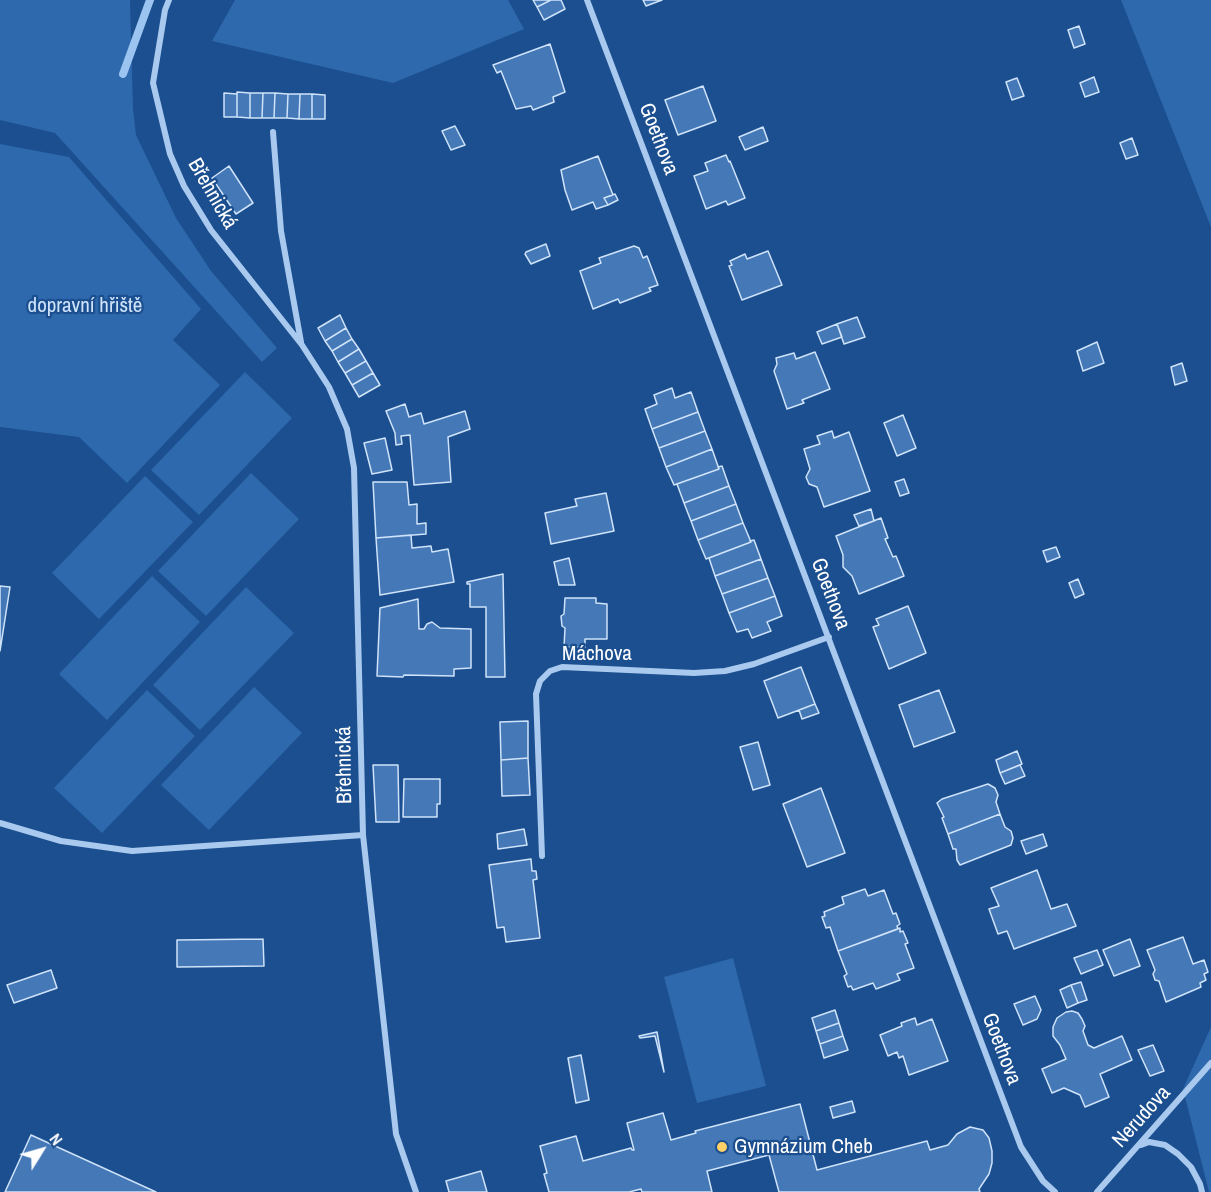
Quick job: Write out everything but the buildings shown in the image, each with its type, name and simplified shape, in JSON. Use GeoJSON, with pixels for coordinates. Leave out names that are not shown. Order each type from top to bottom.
{"type":"FeatureCollection","features":[{"type":"Feature","properties":{"kind":"street","name":"Břehnická"},"geometry":{"type":"LineString","coordinates":[[169,0],[165,10],[153,83],[170,154],[184,186],[211,230],[302,345],[329,387],[347,429],[354,468],[363,835],[396,1134],[417,1192]]}},
{"type":"Feature","properties":{"kind":"street","name":"Goethova"},"geometry":{"type":"LineString","coordinates":[[587,0],[1021,1147],[1054,1192]]}},
{"type":"Feature","properties":{"kind":"street","name":"Břehnická"},"geometry":{"type":"LineString","coordinates":[[273,132],[281,231],[302,345]]}},
{"type":"Feature","properties":{"kind":"street","name":"Máchova"},"geometry":{"type":"LineString","coordinates":[[542,856],[536,694],[540,681],[550,671],[562,667],[694,673],[725,671],[754,664],[829,637]]}},
{"type":"Feature","properties":{"kind":"street"},"geometry":{"type":"LineString","coordinates":[[0,823],[61,841],[132,851],[363,835]]}},
{"type":"Feature","properties":{"kind":"street","name":"Nerudova"},"geometry":{"type":"LineString","coordinates":[[1096,1192],[1211,1063]]}},
{"type":"Feature","properties":{"kind":"street"},"geometry":{"type":"LineString","coordinates":[[1138,1146],[1149,1142],[1165,1145],[1191,1167],[1202,1192]]}},
{"type":"Feature","properties":{"kind":"green space"},"geometry":{"type":"Polygon","coordinates":[[[0,0],[130,0],[133,109],[136,135],[176,218],[211,271],[277,348],[262,362],[55,133],[0,120],[0,0]]]}},
{"type":"Feature","properties":{"kind":"green space"},"geometry":{"type":"Polygon","coordinates":[[[235,0],[508,0],[524,29],[393,83],[212,41],[235,0]]]}},
{"type":"Feature","properties":{"kind":"green space"},"geometry":{"type":"Polygon","coordinates":[[[1121,0],[1211,0],[1211,227],[1121,0]]]}},
{"type":"Feature","properties":{"kind":"green space","name":"dopravní hřiště"},"geometry":{"type":"Polygon","coordinates":[[[0,144],[69,157],[201,309],[173,340],[220,385],[127,483],[79,437],[0,427],[0,144]]]}},
{"type":"Feature","properties":{"kind":"green space"},"geometry":{"type":"Polygon","coordinates":[[[245,372],[292,418],[199,515],[151,470],[245,372]]]}},
{"type":"Feature","properties":{"kind":"green space"},"geometry":{"type":"Polygon","coordinates":[[[251,473],[299,519],[206,616],[158,571],[251,473]]]}},
{"type":"Feature","properties":{"kind":"green space"},"geometry":{"type":"Polygon","coordinates":[[[145,476],[193,522],[99,619],[52,573],[145,476]]]}},
{"type":"Feature","properties":{"kind":"green space"},"geometry":{"type":"Polygon","coordinates":[[[152,576],[200,622],[107,720],[59,674],[152,576]]]}},
{"type":"Feature","properties":{"kind":"green space"},"geometry":{"type":"Polygon","coordinates":[[[246,587],[294,633],[200,730],[153,685],[246,587]]]}},
{"type":"Feature","properties":{"kind":"green space"},"geometry":{"type":"Polygon","coordinates":[[[254,687],[302,733],[209,830],[161,785],[254,687]]]}},
{"type":"Feature","properties":{"kind":"green space"},"geometry":{"type":"Polygon","coordinates":[[[147,690],[195,736],[102,833],[54,788],[147,690]]]}},
{"type":"Feature","properties":{"kind":"green space"},"geometry":{"type":"Polygon","coordinates":[[[733,958],[766,1086],[697,1103],[664,977],[733,958]]]}},
{"type":"Feature","properties":{"kind":"green space"},"geometry":{"type":"Polygon","coordinates":[[[1211,1027],[1211,1192],[1209,1192],[1183,1089],[1211,1027]]]}},
{"type":"Feature","properties":{"kind":"waterway"},"geometry":{"type":"LineString","coordinates":[[123,74],[150,0]]}},
{"type":"Feature","properties":{"kind":"place","name":"Gymnázium Cheb"},"geometry":{"type":"Point","coordinates":[722,1147]}}]}
